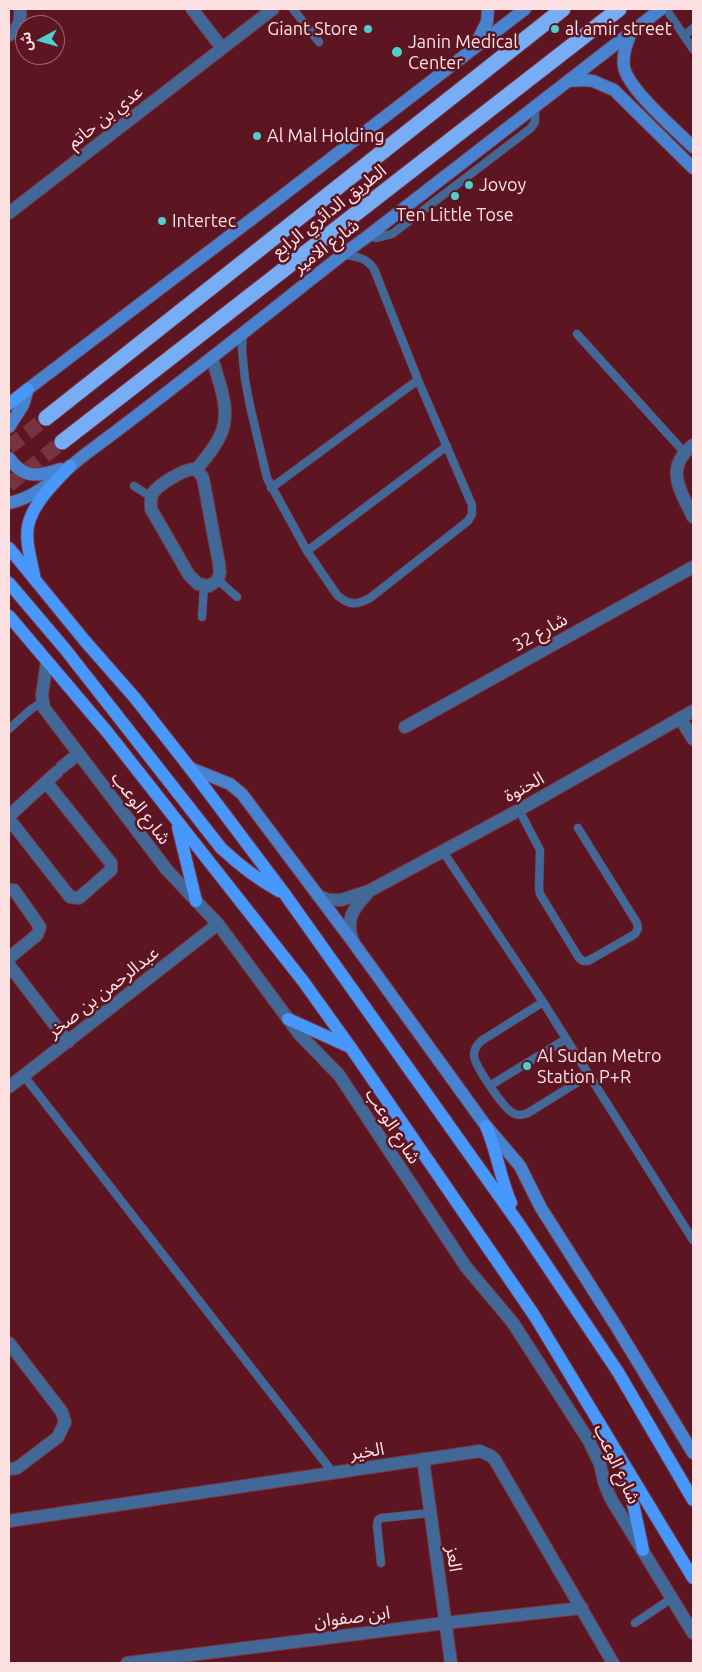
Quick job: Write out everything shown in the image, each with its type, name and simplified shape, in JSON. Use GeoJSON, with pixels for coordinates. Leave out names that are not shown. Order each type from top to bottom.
{"type":"FeatureCollection","features":[{"type":"Feature","properties":{"kind":"highway","name":"الطريق الدائري الرابع"},"geometry":{"type":"LineString","coordinates":[[46,418],[563,9]]}},
{"type":"Feature","properties":{"kind":"highway","name":"الطريق الدائري الرابع"},"geometry":{"type":"LineString","coordinates":[[62,442],[619,9]]}},
{"type":"Feature","properties":{"kind":"main road"},"geometry":{"type":"LineString","coordinates":[[473,50],[484,31],[488,9]]}},
{"type":"Feature","properties":{"kind":"main road"},"geometry":{"type":"LineString","coordinates":[[9,404],[525,9]]}},
{"type":"Feature","properties":{"kind":"main road","name":"شارع الامير"},"geometry":{"type":"LineString","coordinates":[[9,502],[18,501],[37,492],[157,402],[342,255],[661,9]]}},
{"type":"Feature","properties":{"kind":"main road"},"geometry":{"type":"LineString","coordinates":[[632,31],[624,57],[625,69],[630,82],[693,147]]}},
{"type":"Feature","properties":{"kind":"main road"},"geometry":{"type":"LineString","coordinates":[[568,81],[584,80],[614,90],[693,168]]}},
{"type":"Feature","properties":{"kind":"main road"},"geometry":{"type":"LineString","coordinates":[[9,392],[28,389]]}},
{"type":"Feature","properties":{"kind":"main road"},"geometry":{"type":"LineString","coordinates":[[9,427],[23,404],[28,389]]}},
{"type":"Feature","properties":{"kind":"main road"},"geometry":{"type":"LineString","coordinates":[[9,458],[13,465],[24,472],[37,476],[70,466]]}},
{"type":"Feature","properties":{"kind":"main road"},"geometry":{"type":"LineString","coordinates":[[36,582],[30,554],[28,525],[43,497],[70,466]]}},
{"type":"Feature","properties":{"kind":"main road"},"geometry":{"type":"LineString","coordinates":[[9,548],[190,768],[284,893],[519,1224],[618,1372],[693,1500]]}},
{"type":"Feature","properties":{"kind":"main road"},"geometry":{"type":"LineString","coordinates":[[9,582],[65,649],[221,848],[240,866],[261,881],[284,893]]}},
{"type":"Feature","properties":{"kind":"main road","name":"شارع الوعب"},"geometry":{"type":"LineString","coordinates":[[11,621],[108,733],[303,980],[534,1315],[693,1578]]}},
{"type":"Feature","properties":{"kind":"main road"},"geometry":{"type":"LineString","coordinates":[[190,768],[230,784],[242,794],[353,942],[486,1126],[520,1166],[541,1208],[616,1326],[693,1453]]}},
{"type":"Feature","properties":{"kind":"main road"},"geometry":{"type":"LineString","coordinates":[[177,822],[196,901]]}},
{"type":"Feature","properties":{"kind":"main road"},"geometry":{"type":"LineString","coordinates":[[288,1019],[351,1048]]}},
{"type":"Feature","properties":{"kind":"main road"},"geometry":{"type":"LineString","coordinates":[[486,1126],[519,1224]]}},
{"type":"Feature","properties":{"kind":"main road"},"geometry":{"type":"LineString","coordinates":[[618,1454],[633,1502],[642,1550]]}},
{"type":"Feature","properties":{"kind":"street"},"geometry":{"type":"LineString","coordinates":[[9,35],[15,30],[21,20],[20,9]]}},
{"type":"Feature","properties":{"kind":"street"},"geometry":{"type":"LineString","coordinates":[[192,9],[222,48]]}},
{"type":"Feature","properties":{"kind":"street","name":"عدي بن حاتم"},"geometry":{"type":"LineString","coordinates":[[9,213],[273,9]]}},
{"type":"Feature","properties":{"kind":"street"},"geometry":{"type":"LineString","coordinates":[[196,470],[203,478],[220,564],[218,580],[214,584],[204,586],[198,584],[189,575],[151,509],[151,497],[157,488],[162,485],[186,471],[196,470],[219,438],[225,424],[226,409],[212,358]]}},
{"type":"Feature","properties":{"kind":"street"},"geometry":{"type":"LineString","coordinates":[[689,448],[678,462],[676,473],[677,485],[693,517]]}},
{"type":"Feature","properties":{"kind":"street","name":"شارع 32"},"geometry":{"type":"LineString","coordinates":[[404,727],[693,567]]}},
{"type":"Feature","properties":{"kind":"street"},"geometry":{"type":"LineString","coordinates":[[42,702],[47,661]]}},
{"type":"Feature","properties":{"kind":"street","name":"شارع الوعب"},"geometry":{"type":"LineString","coordinates":[[42,702],[44,708],[78,754],[167,870],[218,924],[300,1035],[339,1075],[466,1267],[517,1328],[589,1441],[600,1464],[604,1482],[611,1499],[693,1633]]}},
{"type":"Feature","properties":{"kind":"street","name":"الحنوة"},"geometry":{"type":"LineString","coordinates":[[318,896],[329,900],[341,900],[369,891],[519,810],[693,711]]}},
{"type":"Feature","properties":{"kind":"street"},"geometry":{"type":"LineString","coordinates":[[680,718],[693,739]]}},
{"type":"Feature","properties":{"kind":"street"},"geometry":{"type":"LineString","coordinates":[[46,782],[110,863],[111,870],[79,898],[70,897],[9,817],[46,782],[60,769],[78,754]]}},
{"type":"Feature","properties":{"kind":"street"},"geometry":{"type":"LineString","coordinates":[[9,890],[14,890],[40,927],[37,935],[10,967],[68,1042]]}},
{"type":"Feature","properties":{"kind":"street","name":"الحنوة"},"geometry":{"type":"LineString","coordinates":[[353,942],[350,934],[351,915],[355,906],[369,891]]}},
{"type":"Feature","properties":{"kind":"street","name":"عبدالرحمن بن صخر"},"geometry":{"type":"LineString","coordinates":[[9,1087],[218,924]]}},
{"type":"Feature","properties":{"kind":"street"},"geometry":{"type":"LineString","coordinates":[[9,1343],[62,1412],[65,1422],[58,1437],[17,1468],[9,1468]]}},
{"type":"Feature","properties":{"kind":"street","name":"الخير"},"geometry":{"type":"LineString","coordinates":[[9,1521],[480,1451],[491,1456],[500,1468],[613,1663]]}},
{"type":"Feature","properties":{"kind":"street","name":"العز"},"geometry":{"type":"LineString","coordinates":[[423,1459],[451,1663]]}},
{"type":"Feature","properties":{"kind":"street","name":"ابن صفوان"},"geometry":{"type":"LineString","coordinates":[[127,1663],[445,1623],[582,1608]]}},
{"type":"Feature","properties":{"kind":"lane"},"geometry":{"type":"LineString","coordinates":[[293,9],[319,42]]}},
{"type":"Feature","properties":{"kind":"lane"},"geometry":{"type":"LineString","coordinates":[[666,9],[693,50]]}},
{"type":"Feature","properties":{"kind":"lane"},"geometry":{"type":"LineString","coordinates":[[684,36],[693,28]]}},
{"type":"Feature","properties":{"kind":"lane"},"geometry":{"type":"LineString","coordinates":[[368,236],[384,237],[392,234],[531,128],[535,122],[536,106]]}},
{"type":"Feature","properties":{"kind":"lane"},"geometry":{"type":"LineString","coordinates":[[392,234],[397,242]]}},
{"type":"Feature","properties":{"kind":"lane"},"geometry":{"type":"LineString","coordinates":[[243,333],[243,365],[250,406],[267,478],[306,551],[338,595],[344,602],[361,603],[370,598],[468,520],[472,514],[472,505],[418,380],[374,268],[363,259],[342,255]]}},
{"type":"Feature","properties":{"kind":"lane"},"geometry":{"type":"LineString","coordinates":[[577,334],[689,448]]}},
{"type":"Feature","properties":{"kind":"lane"},"geometry":{"type":"LineString","coordinates":[[272,488],[418,380]]}},
{"type":"Feature","properties":{"kind":"lane"},"geometry":{"type":"LineString","coordinates":[[306,551],[447,446]]}},
{"type":"Feature","properties":{"kind":"lane"},"geometry":{"type":"LineString","coordinates":[[134,486],[151,497]]}},
{"type":"Feature","properties":{"kind":"lane"},"geometry":{"type":"LineString","coordinates":[[218,580],[237,597]]}},
{"type":"Feature","properties":{"kind":"lane"},"geometry":{"type":"LineString","coordinates":[[202,617],[204,586]]}},
{"type":"Feature","properties":{"kind":"lane"},"geometry":{"type":"LineString","coordinates":[[9,729],[42,702]]}},
{"type":"Feature","properties":{"kind":"lane"},"geometry":{"type":"LineString","coordinates":[[519,810],[540,850],[539,891],[579,958],[588,962],[635,934],[638,929],[637,923],[578,828]]}},
{"type":"Feature","properties":{"kind":"lane"},"geometry":{"type":"LineString","coordinates":[[442,850],[543,1002],[693,1240]]}},
{"type":"Feature","properties":{"kind":"lane"},"geometry":{"type":"LineString","coordinates":[[543,1002],[481,1041],[477,1046],[474,1056],[475,1062],[507,1109],[516,1115],[528,1113],[589,1075]]}},
{"type":"Feature","properties":{"kind":"lane"},"geometry":{"type":"LineString","coordinates":[[491,1086],[566,1039]]}},
{"type":"Feature","properties":{"kind":"lane"},"geometry":{"type":"LineString","coordinates":[[24,1076],[334,1474]]}},
{"type":"Feature","properties":{"kind":"lane"},"geometry":{"type":"LineString","coordinates":[[381,1563],[378,1520],[380,1518],[430,1513]]}},
{"type":"Feature","properties":{"kind":"lane"},"geometry":{"type":"LineString","coordinates":[[635,1623],[672,1598]]}},
{"type":"Feature","properties":{"kind":"tunnel"},"geometry":{"type":"LineString","coordinates":[[9,447],[46,418]]}},
{"type":"Feature","properties":{"kind":"tunnel"},"geometry":{"type":"LineString","coordinates":[[9,485],[62,442]]}},
{"type":"Feature","properties":{"kind":"place","name":"Giant Store"},"geometry":{"type":"Point","coordinates":[368,29]}},
{"type":"Feature","properties":{"kind":"place","name":"al amir street"},"geometry":{"type":"Point","coordinates":[555,29]}},
{"type":"Feature","properties":{"kind":"place","name":"Janin Medical Center"},"geometry":{"type":"Point","coordinates":[397,52]}},
{"type":"Feature","properties":{"kind":"place","name":"Al Mal Holding"},"geometry":{"type":"Point","coordinates":[257,136]}},
{"type":"Feature","properties":{"kind":"place","name":"Jovoy"},"geometry":{"type":"Point","coordinates":[469,185]}},
{"type":"Feature","properties":{"kind":"place","name":"Ten Little Tose"},"geometry":{"type":"Point","coordinates":[455,196]}},
{"type":"Feature","properties":{"kind":"place","name":"Intertec"},"geometry":{"type":"Point","coordinates":[162,221]}},
{"type":"Feature","properties":{"kind":"place","name":"Al Sudan Metro Station P+R"},"geometry":{"type":"Point","coordinates":[527,1066]}}]}
